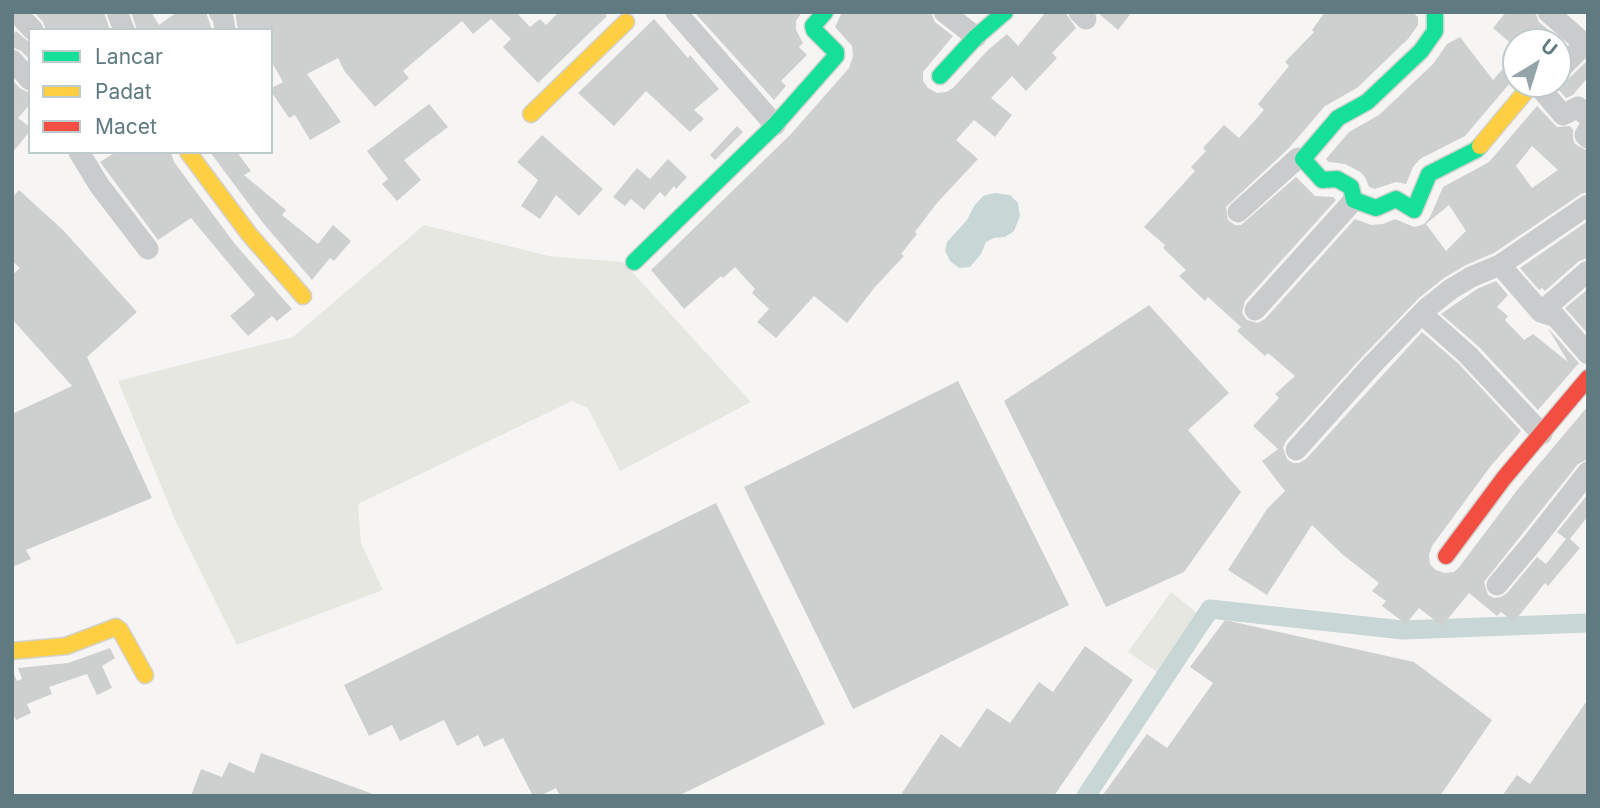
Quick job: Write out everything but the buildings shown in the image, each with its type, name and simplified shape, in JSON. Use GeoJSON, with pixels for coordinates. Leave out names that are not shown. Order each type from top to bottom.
{"type":"FeatureCollection","features":[{"type":"Feature","properties":{"kind":"street"},"geometry":{"type":"LineString","coordinates":[[16,12],[31,28]]}},
{"type":"Feature","properties":{"kind":"street"},"geometry":{"type":"LineString","coordinates":[[219,12],[225,28]]}},
{"type":"Feature","properties":{"kind":"street"},"geometry":{"type":"LineString","coordinates":[[676,12],[775,125]]}},
{"type":"Feature","properties":{"kind":"street"},"geometry":{"type":"LineString","coordinates":[[634,262],[775,125],[836,56],[836,52],[813,26],[825,12]]}},
{"type":"Feature","properties":{"kind":"street"},"geometry":{"type":"LineString","coordinates":[[944,12],[976,37]]}},
{"type":"Feature","properties":{"kind":"street"},"geometry":{"type":"LineString","coordinates":[[940,76],[976,37],[1005,12]]}},
{"type":"Feature","properties":{"kind":"street"},"geometry":{"type":"LineString","coordinates":[[1303,159],[1338,118],[1367,102],[1421,51],[1435,31],[1435,12]]}},
{"type":"Feature","properties":{"kind":"street"},"geometry":{"type":"LineString","coordinates":[[1548,12],[1586,45],[1572,58]]}},
{"type":"Feature","properties":{"kind":"street"},"geometry":{"type":"LineString","coordinates":[[531,114],[627,16]]}},
{"type":"Feature","properties":{"kind":"street"},"geometry":{"type":"LineString","coordinates":[[12,60],[28,78]]}},
{"type":"Feature","properties":{"kind":"street"},"geometry":{"type":"LineString","coordinates":[[1354,200],[1376,208],[1396,199],[1414,210],[1429,174],[1476,150],[1520,98]]}},
{"type":"Feature","properties":{"kind":"street"},"geometry":{"type":"LineString","coordinates":[[1552,98],[1563,115],[1578,107],[1588,117]]}},
{"type":"Feature","properties":{"kind":"street"},"geometry":{"type":"LineString","coordinates":[[1588,130],[1585,135],[1588,138]]}},
{"type":"Feature","properties":{"kind":"street"},"geometry":{"type":"LineString","coordinates":[[80,154],[99,185],[148,249]]}},
{"type":"Feature","properties":{"kind":"street"},"geometry":{"type":"LineString","coordinates":[[190,154],[250,234],[303,296]]}},
{"type":"Feature","properties":{"kind":"street"},"geometry":{"type":"LineString","coordinates":[[1238,212],[1298,158],[1303,159],[1322,180],[1337,179],[1351,187],[1354,200]]}},
{"type":"Feature","properties":{"kind":"street"},"geometry":{"type":"LineString","coordinates":[[1255,310],[1354,200]]}},
{"type":"Feature","properties":{"kind":"street"},"geometry":{"type":"LineString","coordinates":[[1296,450],[1371,366],[1451,289],[1500,265],[1588,205]]}},
{"type":"Feature","properties":{"kind":"street"},"geometry":{"type":"LineString","coordinates":[[1500,265],[1541,312],[1556,317],[1588,354]]}},
{"type":"Feature","properties":{"kind":"street"},"geometry":{"type":"LineString","coordinates":[[1541,312],[1588,271]]}},
{"type":"Feature","properties":{"kind":"street"},"geometry":{"type":"LineString","coordinates":[[1422,314],[1468,355],[1542,433]]}},
{"type":"Feature","properties":{"kind":"street"},"geometry":{"type":"LineString","coordinates":[[1446,556],[1504,478],[1588,378]]}},
{"type":"Feature","properties":{"kind":"street"},"geometry":{"type":"LineString","coordinates":[[1497,585],[1588,472]]}},
{"type":"Feature","properties":{"kind":"street"},"geometry":{"type":"LineString","coordinates":[[12,651],[66,646],[116,627],[145,676]]}},
{"type":"Feature","properties":{"kind":"shaded area"},"geometry":{"type":"Polygon","coordinates":[[[995,193],[1010,195],[1018,203],[1020,216],[1014,231],[1005,237],[986,242],[981,254],[970,267],[959,268],[950,261],[945,251],[947,242],[967,220],[983,196],[995,193]]]}},
{"type":"Feature","properties":{"kind":"shaded area"},"geometry":{"type":"Polygon","coordinates":[[[424,225],[549,256],[623,262],[751,402],[620,471],[588,408],[572,401],[358,504],[361,543],[383,590],[237,645],[176,522],[118,381],[293,337],[424,225]]]}},
{"type":"Feature","properties":{"kind":"shaded area"},"geometry":{"type":"Polygon","coordinates":[[[1171,592],[1198,614],[1157,672],[1128,652],[1171,592]]]}},
{"type":"Feature","properties":{"kind":"waterway"},"geometry":{"type":"LineString","coordinates":[[1086,796],[1210,609],[1403,630],[1588,623]]}},
{"type":"Feature","properties":{"kind":"traffic: fast"},"geometry":{"type":"LineString","coordinates":[[634,262],[775,125],[836,56],[836,52],[814,30],[813,26],[825,12]]}},
{"type":"Feature","properties":{"kind":"traffic: fast"},"geometry":{"type":"LineString","coordinates":[[940,76],[976,37],[1005,12]]}},
{"type":"Feature","properties":{"kind":"traffic: fast"},"geometry":{"type":"LineString","coordinates":[[1435,12],[1435,31],[1421,51],[1367,102],[1338,118],[1303,159],[1322,180],[1337,179],[1351,187],[1354,200],[1376,208],[1396,199],[1414,210],[1429,174],[1480,146]]}},
{"type":"Feature","properties":{"kind":"traffic: slow"},"geometry":{"type":"LineString","coordinates":[[531,114],[626,22]]}},
{"type":"Feature","properties":{"kind":"traffic: slow"},"geometry":{"type":"LineString","coordinates":[[1480,146],[1520,98]]}},
{"type":"Feature","properties":{"kind":"traffic: slow"},"geometry":{"type":"LineString","coordinates":[[189,154],[249,234],[303,296]]}},
{"type":"Feature","properties":{"kind":"traffic: slow"},"geometry":{"type":"LineString","coordinates":[[12,651],[66,646],[116,627],[145,675]]}},
{"type":"Feature","properties":{"kind":"traffic: jam"},"geometry":{"type":"LineString","coordinates":[[1446,556],[1504,478],[1588,378]]}}]}
